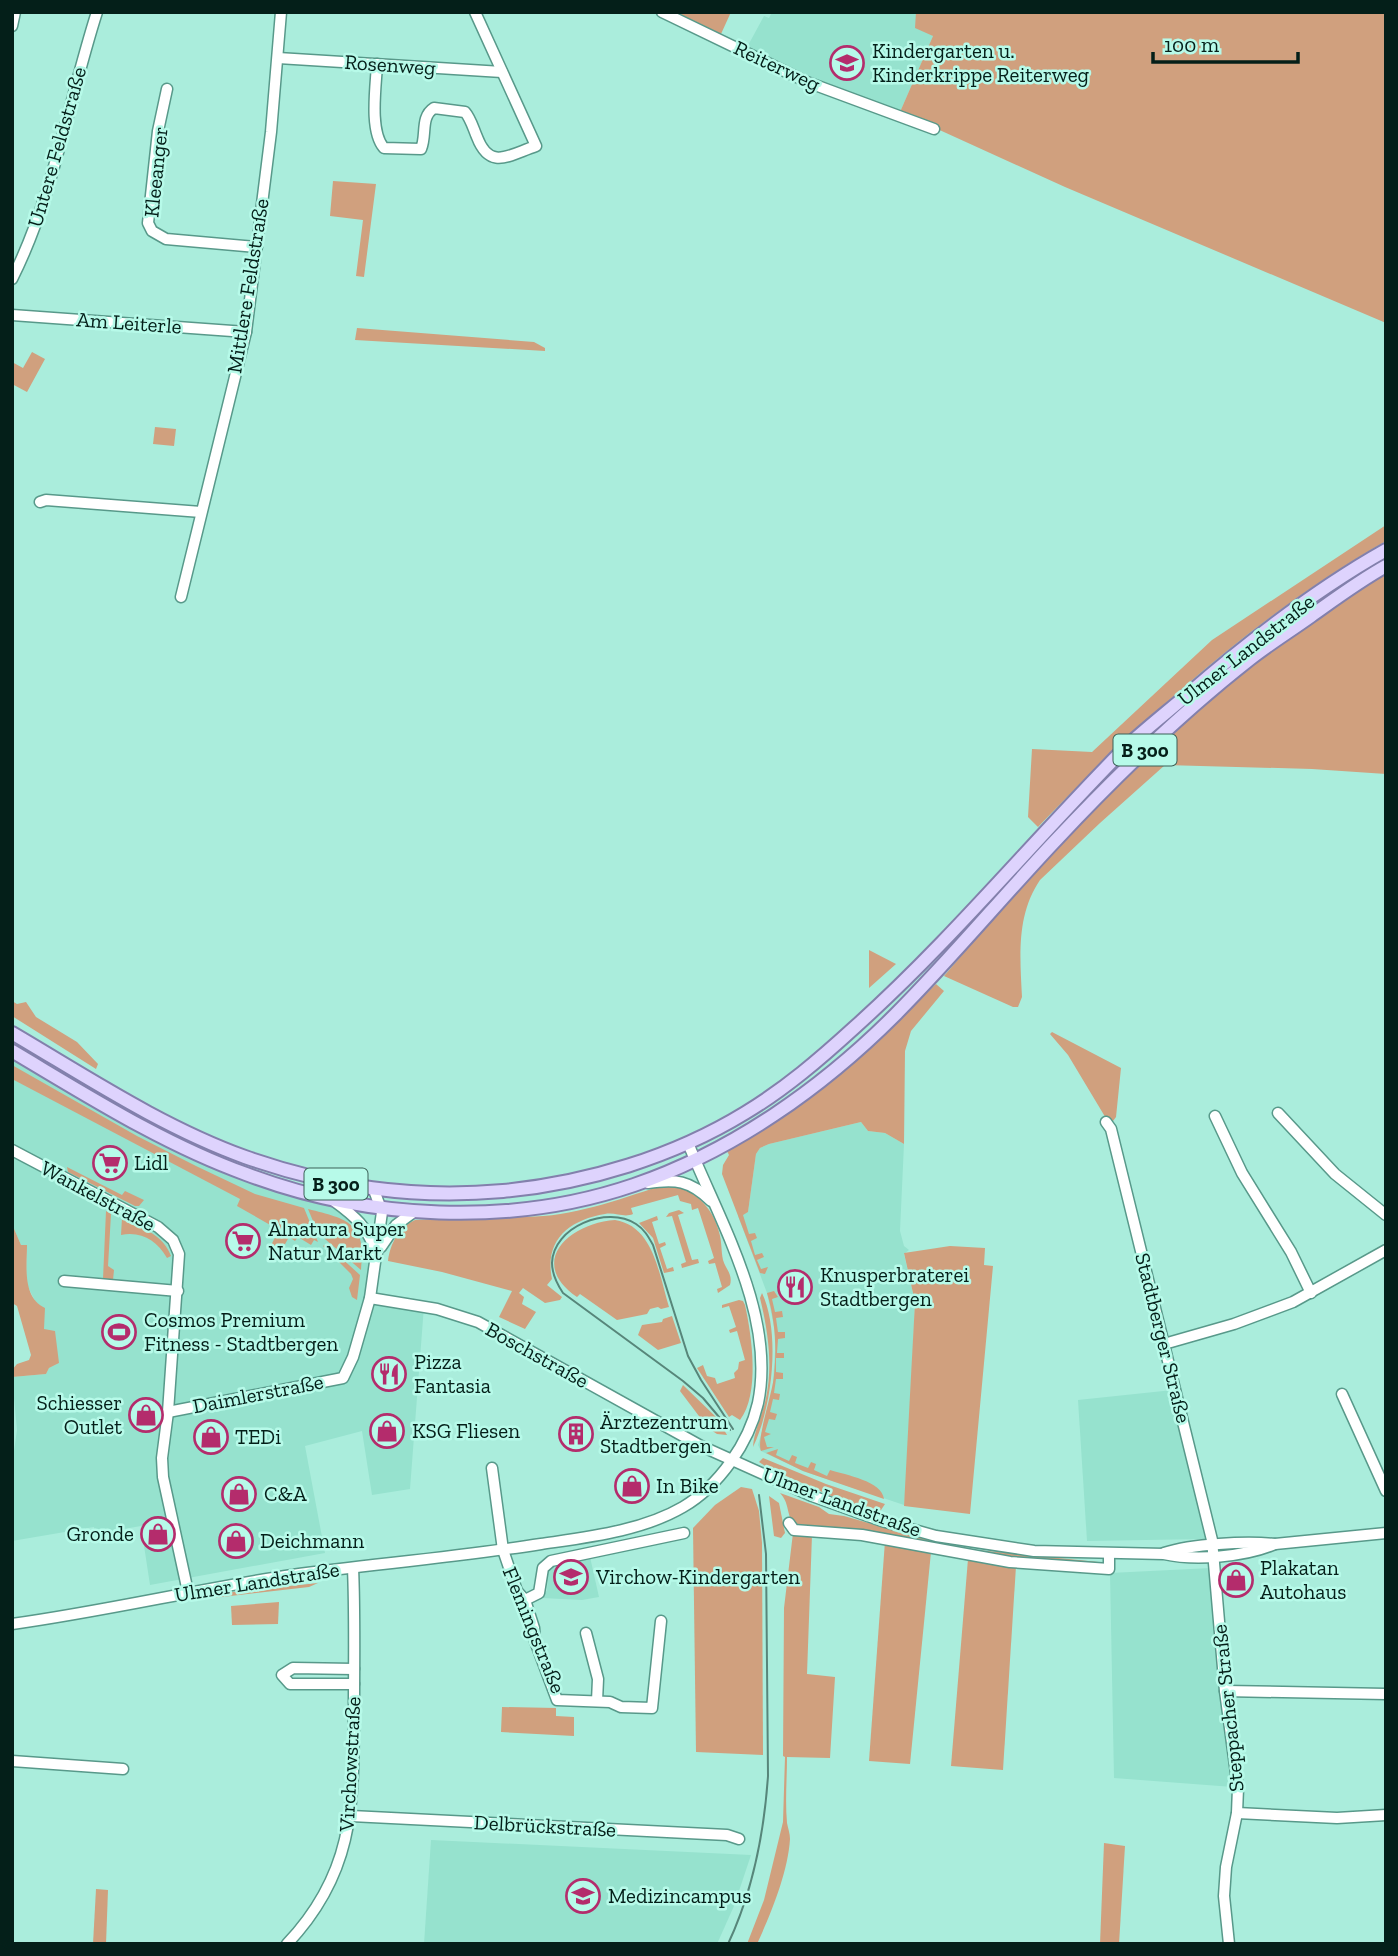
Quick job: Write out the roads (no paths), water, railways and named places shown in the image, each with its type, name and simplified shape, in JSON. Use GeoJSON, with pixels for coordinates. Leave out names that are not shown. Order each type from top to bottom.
{"type":"FeatureCollection","features":[{"type":"Feature","properties":{"kind":"main road","name":"Ulmer Landstraße"},"geometry":{"type":"LineString","coordinates":[[688,1143],[744,1114],[820,1060],[971,914],[1047,829],[1128,746],[1237,652],[1356,567],[1386,550]]}},
{"type":"Feature","properties":{"kind":"main road","name":"B 300"},"geometry":{"type":"LineString","coordinates":[[12,1052],[94,1100],[197,1153],[257,1178],[330,1199],[415,1211],[451,1212],[566,1203],[631,1186],[695,1160],[775,1114],[838,1069],[932,975],[1057,839],[1142,752],[1250,659],[1369,575],[1386,566]]}},
{"type":"Feature","properties":{"kind":"main road","name":"B 300"},"geometry":{"type":"LineString","coordinates":[[12,1033],[163,1120],[239,1155],[298,1175],[374,1190],[437,1194],[532,1188],[585,1177],[688,1143]]}},
{"type":"Feature","properties":{"kind":"street"},"geometry":{"type":"LineString","coordinates":[[12,26],[15,12]]}},
{"type":"Feature","properties":{"kind":"street","name":"Untere Feldstraße"},"geometry":{"type":"LineString","coordinates":[[12,279],[34,232],[97,12]]}},
{"type":"Feature","properties":{"kind":"street","name":"Mittlere Feldstraße"},"geometry":{"type":"LineString","coordinates":[[181,597],[246,332],[281,12]]}},
{"type":"Feature","properties":{"kind":"street"},"geometry":{"type":"LineString","coordinates":[[377,64],[374,106],[380,143],[384,148],[421,149],[427,112],[435,108],[465,112],[482,151],[487,156],[501,158],[536,146],[475,12]]}},
{"type":"Feature","properties":{"kind":"street","name":"Reiterweg"},"geometry":{"type":"LineString","coordinates":[[662,12],[807,82],[934,129]]}},
{"type":"Feature","properties":{"kind":"street","name":"Rosenweg"},"geometry":{"type":"LineString","coordinates":[[278,58],[502,72]]}},
{"type":"Feature","properties":{"kind":"street","name":"Kleeanger"},"geometry":{"type":"LineString","coordinates":[[167,89],[158,131],[150,199],[148,223],[152,231],[166,239],[257,247]]}},
{"type":"Feature","properties":{"kind":"street","name":"Am Leiterle"},"geometry":{"type":"LineString","coordinates":[[12,315],[246,332]]}},
{"type":"Feature","properties":{"kind":"street"},"geometry":{"type":"LineString","coordinates":[[40,502],[46,499],[201,512]]}},
{"type":"Feature","properties":{"kind":"street"},"geometry":{"type":"LineString","coordinates":[[1278,1112],[1335,1174],[1386,1215]]}},
{"type":"Feature","properties":{"kind":"street"},"geometry":{"type":"LineString","coordinates":[[1214,1116],[1242,1173],[1291,1252],[1311,1293]]}},
{"type":"Feature","properties":{"kind":"street","name":"Stadtberger Straße"},"geometry":{"type":"LineString","coordinates":[[1106,1122],[1111,1129],[1124,1177],[1141,1257],[1194,1458],[1213,1551]]}},
{"type":"Feature","properties":{"kind":"street","name":"Ulmer Landstraße"},"geometry":{"type":"LineString","coordinates":[[12,1624],[188,1591],[503,1550],[608,1532],[663,1516],[683,1507],[719,1477],[743,1441],[758,1404],[762,1366],[761,1342],[739,1264],[688,1143]]}},
{"type":"Feature","properties":{"kind":"street","name":"Wankelstraße"},"geometry":{"type":"LineString","coordinates":[[12,1150],[162,1230],[173,1240],[179,1254],[168,1412],[162,1458],[163,1477],[188,1591]]}},
{"type":"Feature","properties":{"kind":"street"},"geometry":{"type":"LineString","coordinates":[[631,1186],[671,1180],[682,1182],[702,1192],[713,1203]]}},
{"type":"Feature","properties":{"kind":"street","name":"Daimlerstraße"},"geometry":{"type":"LineString","coordinates":[[168,1412],[343,1378],[353,1357],[370,1298],[382,1220],[381,1207],[374,1190]]}},
{"type":"Feature","properties":{"kind":"street"},"geometry":{"type":"LineString","coordinates":[[330,1199],[360,1220],[377,1253]]}},
{"type":"Feature","properties":{"kind":"street","name":"Daimlerstraße"},"geometry":{"type":"LineString","coordinates":[[377,1253],[396,1226],[415,1211]]}},
{"type":"Feature","properties":{"kind":"street"},"geometry":{"type":"LineString","coordinates":[[1164,1344],[1247,1320],[1311,1293],[1386,1250]]}},
{"type":"Feature","properties":{"kind":"street"},"geometry":{"type":"LineString","coordinates":[[64,1281],[178,1291]]}},
{"type":"Feature","properties":{"kind":"street","name":"Boschstraße"},"geometry":{"type":"LineString","coordinates":[[370,1298],[453,1312],[478,1322],[632,1409],[732,1460]]}},
{"type":"Feature","properties":{"kind":"street"},"geometry":{"type":"LineString","coordinates":[[1342,1394],[1386,1491]]}},
{"type":"Feature","properties":{"kind":"street","name":"Ulmer Landstraße"},"geometry":{"type":"LineString","coordinates":[[732,1460],[824,1500],[882,1521],[936,1536],[1034,1551],[1164,1554],[1179,1558],[1213,1551],[1259,1551],[1275,1544],[1386,1533]]}},
{"type":"Feature","properties":{"kind":"street"},"geometry":{"type":"LineString","coordinates":[[492,1468],[503,1550]]}},
{"type":"Feature","properties":{"kind":"street"},"geometry":{"type":"LineString","coordinates":[[789,1523],[794,1530],[862,1535],[972,1556],[1052,1567],[1109,1569],[1109,1554]]}},
{"type":"Feature","properties":{"kind":"street"},"geometry":{"type":"LineString","coordinates":[[525,1600],[539,1593],[543,1567],[551,1561],[684,1533]]}},
{"type":"Feature","properties":{"kind":"street","name":"Flemingstraße"},"geometry":{"type":"LineString","coordinates":[[503,1550],[517,1591],[525,1600],[534,1628],[535,1642],[557,1700],[610,1702],[621,1707],[652,1708],[661,1621]]}},
{"type":"Feature","properties":{"kind":"street","name":"Steppacher Straße"},"geometry":{"type":"LineString","coordinates":[[1213,1551],[1238,1788],[1237,1813],[1226,1867],[1224,1896],[1229,1944]]}},
{"type":"Feature","properties":{"kind":"street","name":"Virchowstraße"},"geometry":{"type":"LineString","coordinates":[[287,1944],[325,1896],[344,1849],[351,1816],[353,1568]]}},
{"type":"Feature","properties":{"kind":"street"},"geometry":{"type":"LineString","coordinates":[[586,1633],[598,1679],[597,1702]]}},
{"type":"Feature","properties":{"kind":"street"},"geometry":{"type":"LineString","coordinates":[[354,1669],[293,1668],[282,1675],[290,1684],[354,1684]]}},
{"type":"Feature","properties":{"kind":"street"},"geometry":{"type":"LineString","coordinates":[[1226,1691],[1386,1694]]}},
{"type":"Feature","properties":{"kind":"street"},"geometry":{"type":"LineString","coordinates":[[12,1761],[123,1769]]}},
{"type":"Feature","properties":{"kind":"street"},"geometry":{"type":"LineString","coordinates":[[1237,1813],[1309,1817],[1386,1815]]}},
{"type":"Feature","properties":{"kind":"street","name":"Delbrückstraße"},"geometry":{"type":"LineString","coordinates":[[351,1816],[727,1835],[739,1839]]}},
{"type":"Feature","properties":{"kind":"tram line"},"geometry":{"type":"LineString","coordinates":[[730,1430],[703,1398],[683,1381],[563,1293],[555,1279],[552,1263],[561,1239],[571,1230],[597,1218],[611,1217],[624,1219],[644,1230],[653,1245],[688,1356],[733,1429]]}},
{"type":"Feature","properties":{"kind":"tram line"},"geometry":{"type":"LineString","coordinates":[[728,1944],[751,1883],[764,1819],[768,1776],[766,1554],[759,1495]]}},
{"type":"Feature","properties":{"kind":"place","name":"Kindergarten u. Kinderkrippe Reiterweg"},"geometry":{"type":"Point","coordinates":[847,63]}},
{"type":"Feature","properties":{"kind":"place","name":"Lidl"},"geometry":{"type":"Point","coordinates":[110,1163]}},
{"type":"Feature","properties":{"kind":"place","name":"Alnatura Super Natur Markt"},"geometry":{"type":"Point","coordinates":[243,1241]}},
{"type":"Feature","properties":{"kind":"place","name":"Knusperbraterei Stadtbergen"},"geometry":{"type":"Point","coordinates":[795,1287]}},
{"type":"Feature","properties":{"kind":"place","name":"Cosmos Premium Fitness - Stadtbergen"},"geometry":{"type":"Point","coordinates":[119,1332]}},
{"type":"Feature","properties":{"kind":"place","name":"Pizza Fantasia"},"geometry":{"type":"Point","coordinates":[389,1374]}},
{"type":"Feature","properties":{"kind":"place","name":"Schiesser Outlet"},"geometry":{"type":"Point","coordinates":[146,1415]}},
{"type":"Feature","properties":{"kind":"place","name":"KSG Fliesen"},"geometry":{"type":"Point","coordinates":[387,1431]}},
{"type":"Feature","properties":{"kind":"place","name":"Ärztezentrum Stadtbergen"},"geometry":{"type":"Point","coordinates":[576,1434]}},
{"type":"Feature","properties":{"kind":"place","name":"TEDi"},"geometry":{"type":"Point","coordinates":[211,1437]}},
{"type":"Feature","properties":{"kind":"place","name":"In Bike"},"geometry":{"type":"Point","coordinates":[632,1486]}},
{"type":"Feature","properties":{"kind":"place","name":"C&A"},"geometry":{"type":"Point","coordinates":[239,1494]}},
{"type":"Feature","properties":{"kind":"place","name":"Gronde"},"geometry":{"type":"Point","coordinates":[158,1534]}},
{"type":"Feature","properties":{"kind":"place","name":"Deichmann"},"geometry":{"type":"Point","coordinates":[236,1541]}},
{"type":"Feature","properties":{"kind":"place","name":"Virchow-Kindergarten"},"geometry":{"type":"Point","coordinates":[571,1577]}},
{"type":"Feature","properties":{"kind":"place","name":"Plakatan Autohaus"},"geometry":{"type":"Point","coordinates":[1236,1580]}},
{"type":"Feature","properties":{"kind":"place","name":"Medizincampus"},"geometry":{"type":"Point","coordinates":[583,1896]}}]}
